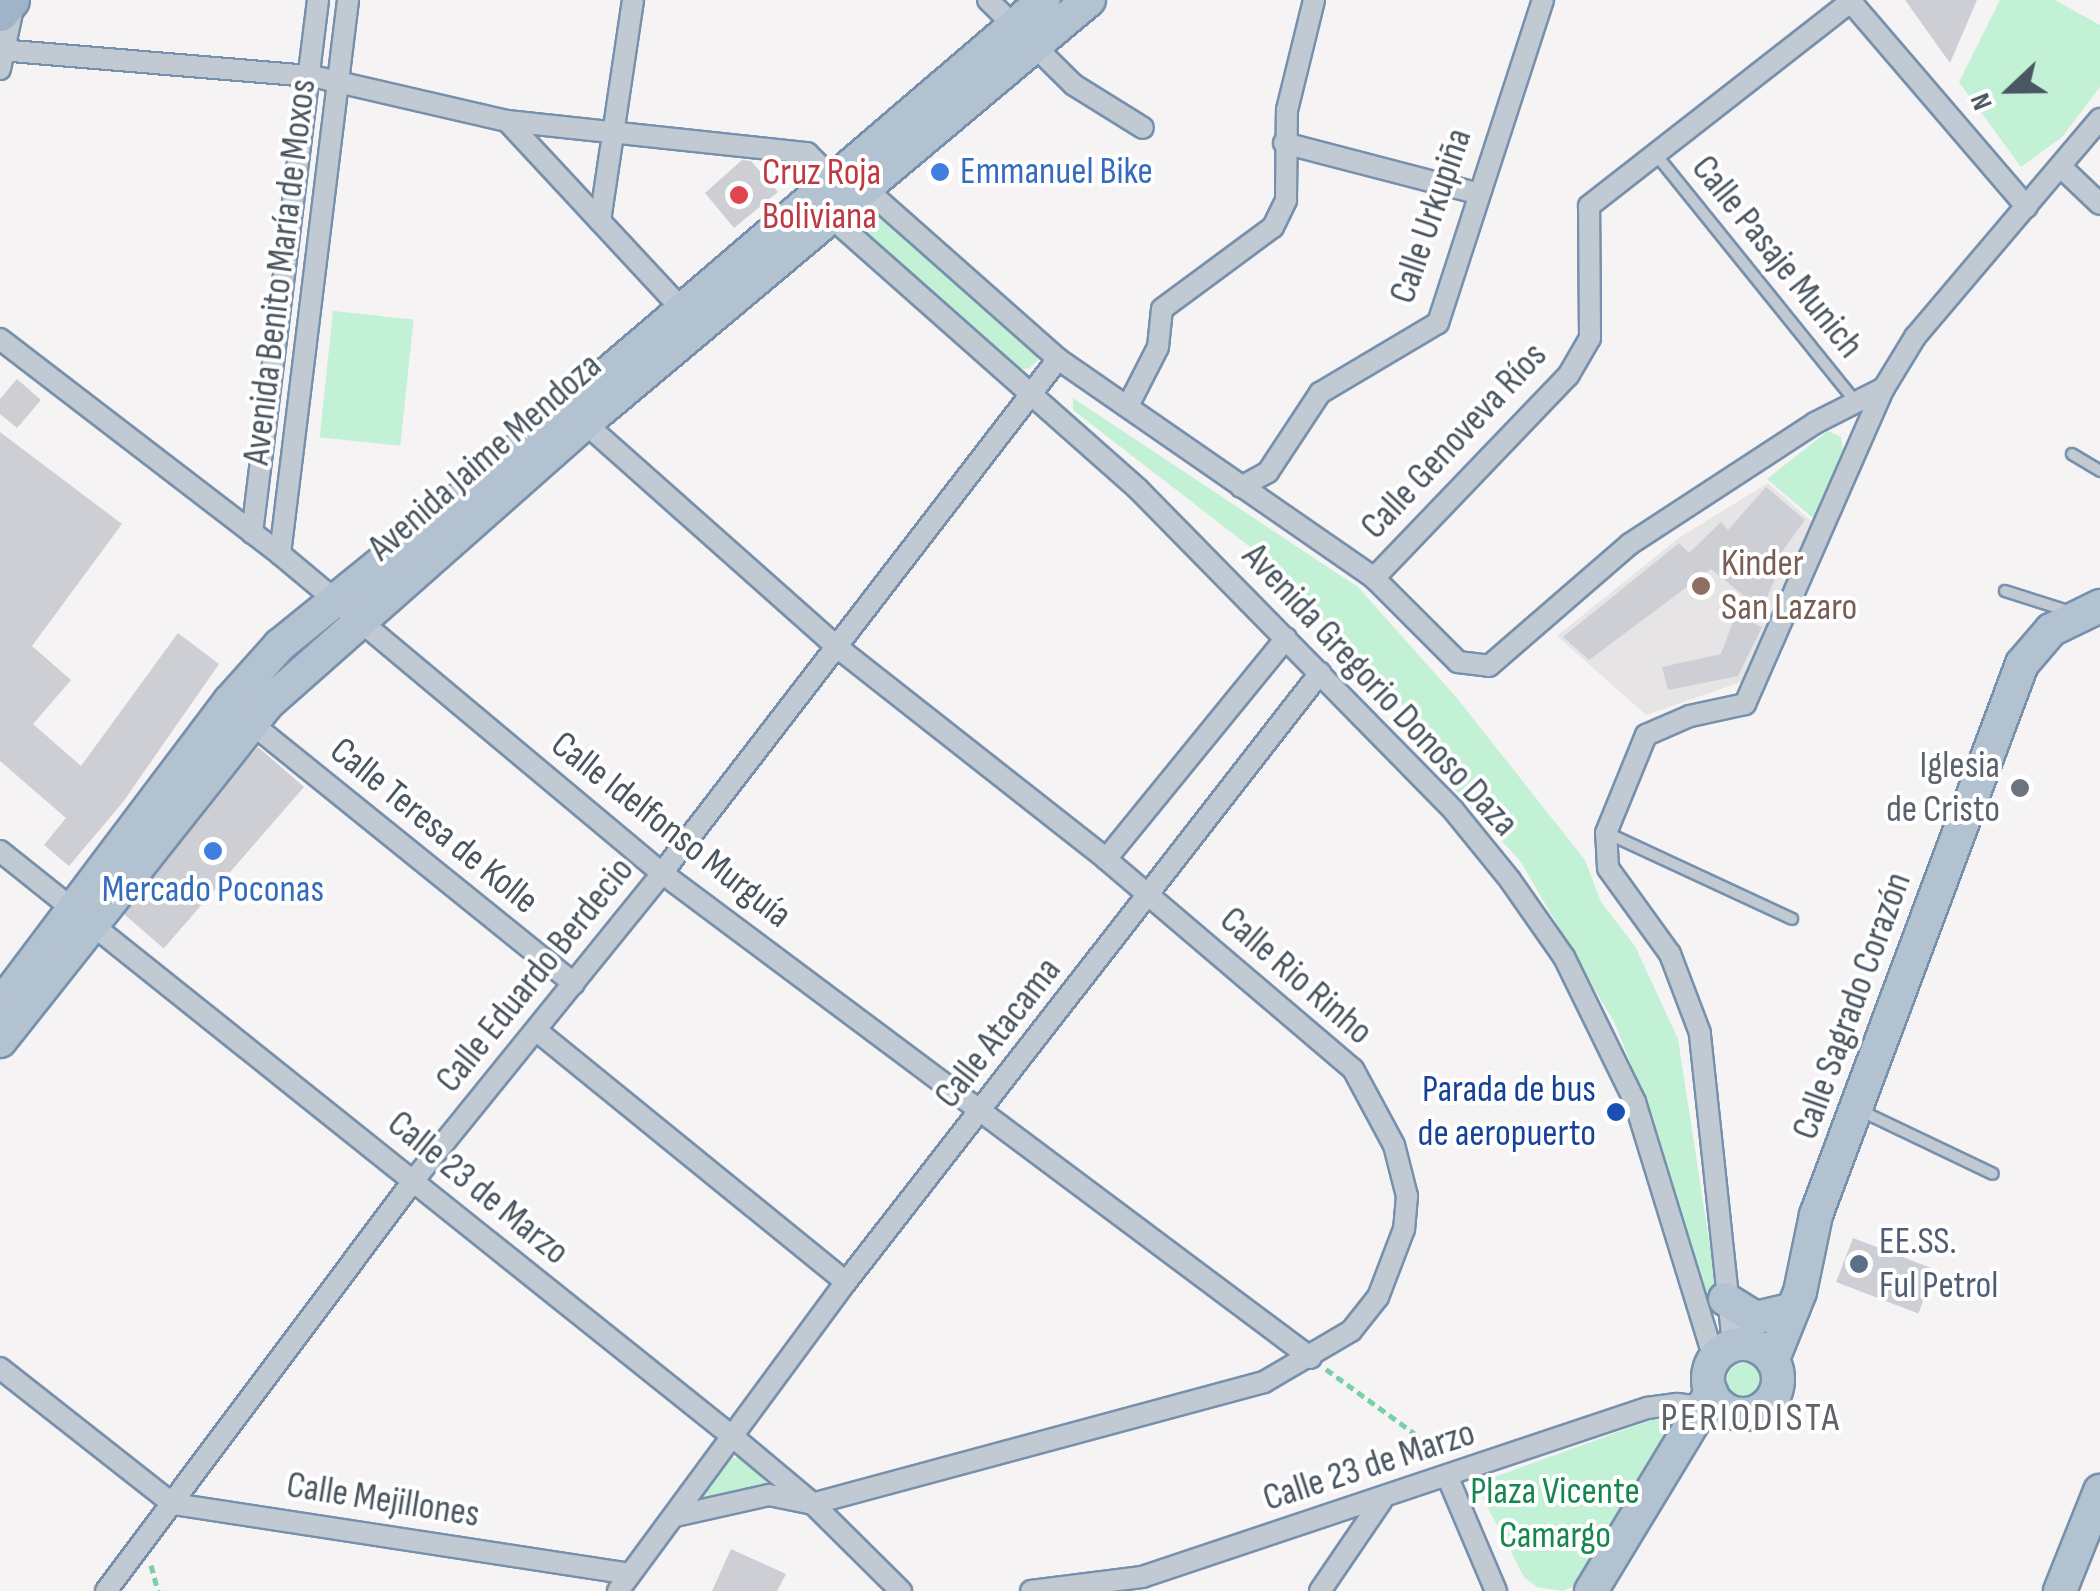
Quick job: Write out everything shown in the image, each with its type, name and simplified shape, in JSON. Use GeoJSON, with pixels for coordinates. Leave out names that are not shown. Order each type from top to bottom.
{"type":"FeatureCollection","features":[{"type":"Feature","properties":{"kind":"highway"},"geometry":{"type":"LineString","coordinates":[[0,13],[13,0]]}},
{"type":"Feature","properties":{"kind":"main road","name":"Avenida Jaime Mendoza"},"geometry":{"type":"LineString","coordinates":[[1022,39],[1044,0]]}},
{"type":"Feature","properties":{"kind":"main road","name":"Avenida Jaime Mendoza"},"geometry":{"type":"LineString","coordinates":[[0,1041],[230,701],[344,611],[1022,39],[1090,0]]}},
{"type":"Feature","properties":{"kind":"main road","name":"Calle Sagrado Corazón"},"geometry":{"type":"LineString","coordinates":[[1773,1359],[1792,1309],[1816,1215],[2022,664],[2033,646],[2089,610]]}},
{"type":"Feature","properties":{"kind":"main road","name":"Avenida Jaime Mendoza"},"geometry":{"type":"LineString","coordinates":[[0,1006],[86,917],[344,611]]}},
{"type":"Feature","properties":{"kind":"main road"},"geometry":{"type":"LineString","coordinates":[[1725,1300],[1756,1318],[1792,1309]]}},
{"type":"Feature","properties":{"kind":"main road"},"geometry":{"type":"LineString","coordinates":[[1591,1591],[1713,1403],[1723,1351],[1755,1345],[1773,1359],[1779,1380],[1771,1402],[1750,1414],[1713,1403]]}},
{"type":"Feature","properties":{"kind":"main road"},"geometry":{"type":"LineString","coordinates":[[2060,1591],[2100,1491]]}},
{"type":"Feature","properties":{"kind":"street"},"geometry":{"type":"LineString","coordinates":[[13,0],[1,56],[312,76],[506,121],[615,129],[808,153],[838,191]]}},
{"type":"Feature","properties":{"kind":"street","name":"Avenida Benito María de Moxos"},"geometry":{"type":"LineString","coordinates":[[252,533],[312,76],[318,0]]}},
{"type":"Feature","properties":{"kind":"street","name":"Avenida Benito María de Moxos"},"geometry":{"type":"LineString","coordinates":[[280,554],[348,0]]}},
{"type":"Feature","properties":{"kind":"street"},"geometry":{"type":"LineString","coordinates":[[600,221],[634,0]]}},
{"type":"Feature","properties":{"kind":"street"},"geometry":{"type":"LineString","coordinates":[[988,0],[1022,39],[1143,128]]}},
{"type":"Feature","properties":{"kind":"street"},"geometry":{"type":"LineString","coordinates":[[1130,404],[1158,347],[1162,309],[1182,288],[1273,226],[1286,200],[1284,143],[1314,0]]}},
{"type":"Feature","properties":{"kind":"street","name":"Calle Urkupiña"},"geometry":{"type":"LineString","coordinates":[[1241,487],[1268,472],[1320,393],[1438,323],[1476,194],[1543,0]]}},
{"type":"Feature","properties":{"kind":"street"},"geometry":{"type":"LineString","coordinates":[[1852,1],[2027,207]]}},
{"type":"Feature","properties":{"kind":"street","name":"Calle Genoveva Ríos"},"geometry":{"type":"LineString","coordinates":[[1374,578],[1568,376],[1590,338],[1589,206],[1654,151],[1852,1]]}},
{"type":"Feature","properties":{"kind":"street"},"geometry":{"type":"LineString","coordinates":[[1723,1351],[1725,1300],[1700,1034],[1670,954],[1608,868],[1606,833],[1646,735],[1690,716],[1745,704],[1884,388],[1915,337],[2100,119]]}},
{"type":"Feature","properties":{"kind":"street"},"geometry":{"type":"LineString","coordinates":[[506,121],[690,318]]}},
{"type":"Feature","properties":{"kind":"street"},"geometry":{"type":"LineString","coordinates":[[1284,143],[1476,194]]}},
{"type":"Feature","properties":{"kind":"street"},"geometry":{"type":"LineString","coordinates":[[2062,168],[2100,204]]}},
{"type":"Feature","properties":{"kind":"street","name":"Avenida Gregorio Donoso Daza"},"geometry":{"type":"LineString","coordinates":[[838,191],[1058,359],[1130,404],[1241,487],[1374,578],[1458,662],[1489,666],[1630,544],[1854,400]]}},
{"type":"Feature","properties":{"kind":"street","name":"Avenida Gregorio Donoso Daza"},"geometry":{"type":"LineString","coordinates":[[838,191],[1029,397],[1138,489],[1454,812],[1564,957],[1635,1102],[1723,1351]]}},
{"type":"Feature","properties":{"kind":"street","name":"Calle Idelfonso Murguía"},"geometry":{"type":"LineString","coordinates":[[0,339],[280,554],[662,873],[1312,1358]]}},
{"type":"Feature","properties":{"kind":"street","name":"Calle Eduardo Berdecio"},"geometry":{"type":"LineString","coordinates":[[106,1591],[413,1180],[662,873],[1058,359]]}},
{"type":"Feature","properties":{"kind":"street"},"geometry":{"type":"LineString","coordinates":[[1854,400],[1884,388]]}},
{"type":"Feature","properties":{"kind":"street","name":"Calle Rio Rinho"},"geometry":{"type":"LineString","coordinates":[[577,415],[837,647],[1106,860],[1353,1069],[1394,1144],[1407,1196],[1392,1270],[1351,1331],[1312,1358],[1264,1382],[813,1504],[769,1495],[675,1516]]}},
{"type":"Feature","properties":{"kind":"street"},"geometry":{"type":"LineString","coordinates":[[1106,860],[1286,638]]}},
{"type":"Feature","properties":{"kind":"street","name":"Calle Atacama"},"geometry":{"type":"LineString","coordinates":[[733,1437],[846,1282],[1320,673]]}},
{"type":"Feature","properties":{"kind":"street","name":"Calle Teresa de Kolle"},"geometry":{"type":"LineString","coordinates":[[251,723],[574,984]]}},
{"type":"Feature","properties":{"kind":"street","name":"Calle 23 de Marzo"},"geometry":{"type":"LineString","coordinates":[[0,851],[733,1437],[813,1504],[900,1591]]}},
{"type":"Feature","properties":{"kind":"street"},"geometry":{"type":"LineString","coordinates":[[537,1031],[846,1282]]}},
{"type":"Feature","properties":{"kind":"street","name":"Calle Mejillones"},"geometry":{"type":"LineString","coordinates":[[0,1368],[174,1504],[624,1582],[733,1437]]}},
{"type":"Feature","properties":{"kind":"street","name":"Calle 23 de Marzo"},"geometry":{"type":"LineString","coordinates":[[1031,1591],[1142,1577],[1448,1478],[1646,1408],[1713,1403]]}},
{"type":"Feature","properties":{"kind":"street"},"geometry":{"type":"LineString","coordinates":[[1448,1478],[1496,1591]]}},
{"type":"Feature","properties":{"kind":"street"},"geometry":{"type":"LineString","coordinates":[[1320,1591],[1382,1500]]}},
{"type":"Feature","properties":{"kind":"lane","name":"Calle Pasaje Munich"},"geometry":{"type":"LineString","coordinates":[[1654,151],[1854,400]]}},
{"type":"Feature","properties":{"kind":"lane"},"geometry":{"type":"LineString","coordinates":[[2072,454],[2100,471]]}},
{"type":"Feature","properties":{"kind":"lane"},"geometry":{"type":"LineString","coordinates":[[2006,591],[2089,610]]}},
{"type":"Feature","properties":{"kind":"lane"},"geometry":{"type":"LineString","coordinates":[[1606,833],[1792,919]]}},
{"type":"Feature","properties":{"kind":"lane"},"geometry":{"type":"LineString","coordinates":[[1857,1109],[1993,1174]]}},
{"type":"Feature","properties":{"kind":"path"},"geometry":{"type":"LineString","coordinates":[[1312,1358],[1415,1434],[1448,1478]]}},
{"type":"Feature","properties":{"kind":"shaded area","name":"Kinder San Lazaro"},"geometry":{"type":"Polygon","coordinates":[[[1768,483],[1812,522],[1741,682],[1646,715],[1557,636],[1680,537],[1768,483]]]}},
{"type":"Feature","properties":{"kind":"green space"},"geometry":{"type":"Polygon","coordinates":[[[2000,0],[2055,0],[2100,25],[2100,87],[2062,137],[2021,167],[1959,82],[2000,0]]]}},
{"type":"Feature","properties":{"kind":"green space"},"geometry":{"type":"Polygon","coordinates":[[[883,214],[1035,351],[1038,360],[1030,368],[1012,370],[864,234],[866,222],[883,214]]]}},
{"type":"Feature","properties":{"kind":"green space"},"geometry":{"type":"Polygon","coordinates":[[[333,311],[414,319],[400,446],[320,437],[333,311]]]}},
{"type":"Feature","properties":{"kind":"green space"},"geometry":{"type":"Polygon","coordinates":[[[1073,398],[1358,587],[1456,697],[1585,860],[1601,902],[1635,946],[1678,1039],[1720,1312],[1707,1309],[1655,1124],[1615,1024],[1521,862],[1424,755],[1404,706],[1267,560],[1073,410],[1073,398]]]}},
{"type":"Feature","properties":{"kind":"green space"},"geometry":{"type":"Polygon","coordinates":[[[1828,431],[1841,437],[1843,450],[1813,518],[1767,479],[1828,431]]]}},
{"type":"Feature","properties":{"kind":"green space"},"geometry":{"type":"Polygon","coordinates":[[[1744,1363],[1756,1368],[1761,1380],[1756,1392],[1744,1397],[1732,1392],[1727,1380],[1732,1368],[1744,1363]]]}},
{"type":"Feature","properties":{"kind":"green space","name":"Plaza Vicente Camargo"},"geometry":{"type":"Polygon","coordinates":[[[1654,1419],[1667,1422],[1672,1433],[1577,1585],[1563,1591],[1537,1587],[1524,1577],[1480,1493],[1486,1480],[1654,1419]]]}},
{"type":"Feature","properties":{"kind":"green space"},"geometry":{"type":"Polygon","coordinates":[[[732,1458],[743,1458],[768,1484],[697,1503],[732,1458]]]}},
{"type":"Feature","properties":{"kind":"building"},"geometry":{"type":"Polygon","coordinates":[[[1905,0],[1977,0],[1950,63],[1905,0]]]}},
{"type":"Feature","properties":{"kind":"building","name":"Cruz Roja Boliviana"},"geometry":{"type":"Polygon","coordinates":[[[742,160],[751,161],[778,192],[734,228],[705,193],[742,160]]]}},
{"type":"Feature","properties":{"kind":"building"},"geometry":{"type":"Polygon","coordinates":[[[17,379],[41,400],[17,428],[0,414],[0,399],[17,379]]]}},
{"type":"Feature","properties":{"kind":"building"},"geometry":{"type":"Polygon","coordinates":[[[0,432],[122,524],[32,646],[71,680],[33,724],[81,766],[178,633],[219,664],[123,802],[69,866],[44,845],[66,818],[0,761],[0,432]]]}},
{"type":"Feature","properties":{"kind":"building"},"geometry":{"type":"Polygon","coordinates":[[[1766,487],[1805,520],[1773,564],[1779,570],[1755,624],[1762,627],[1738,676],[1668,690],[1662,667],[1721,654],[1743,595],[1711,569],[1589,660],[1563,637],[1679,543],[1689,553],[1721,522],[1728,530],[1766,487]]]}},
{"type":"Feature","properties":{"kind":"building","name":"Mercado Poconas"},"geometry":{"type":"Polygon","coordinates":[[[258,747],[304,787],[164,949],[118,909],[258,747]]]}},
{"type":"Feature","properties":{"kind":"building"},"geometry":{"type":"Polygon","coordinates":[[[1853,1238],[1935,1270],[1918,1313],[1836,1282],[1853,1238]]]}},
{"type":"Feature","properties":{"kind":"building"},"geometry":{"type":"Polygon","coordinates":[[[731,1549],[786,1574],[777,1591],[712,1591],[731,1549]]]}},
{"type":"Feature","properties":{"kind":"place","name":"Emmanuel Bike"},"geometry":{"type":"Point","coordinates":[940,172]}},
{"type":"Feature","properties":{"kind":"place","name":"Cruz Roja Boliviana"},"geometry":{"type":"Point","coordinates":[739,195]}},
{"type":"Feature","properties":{"kind":"place","name":"Kinder San Lazaro"},"geometry":{"type":"Point","coordinates":[1701,586]}},
{"type":"Feature","properties":{"kind":"place","name":"Iglesia de Cristo"},"geometry":{"type":"Point","coordinates":[2020,788]}},
{"type":"Feature","properties":{"kind":"place","name":"Mercado Poconas"},"geometry":{"type":"Point","coordinates":[213,851]}},
{"type":"Feature","properties":{"kind":"place","name":"Parada de bus de aeropuerto"},"geometry":{"type":"Point","coordinates":[1616,1112]}},
{"type":"Feature","properties":{"kind":"place","name":"EE.SS. Ful Petrol"},"geometry":{"type":"Point","coordinates":[1859,1264]}},
{"type":"Feature","properties":{"kind":"district","name":"PERIODISTA"},"geometry":{"type":"Point","coordinates":[1751,1418]}}]}
